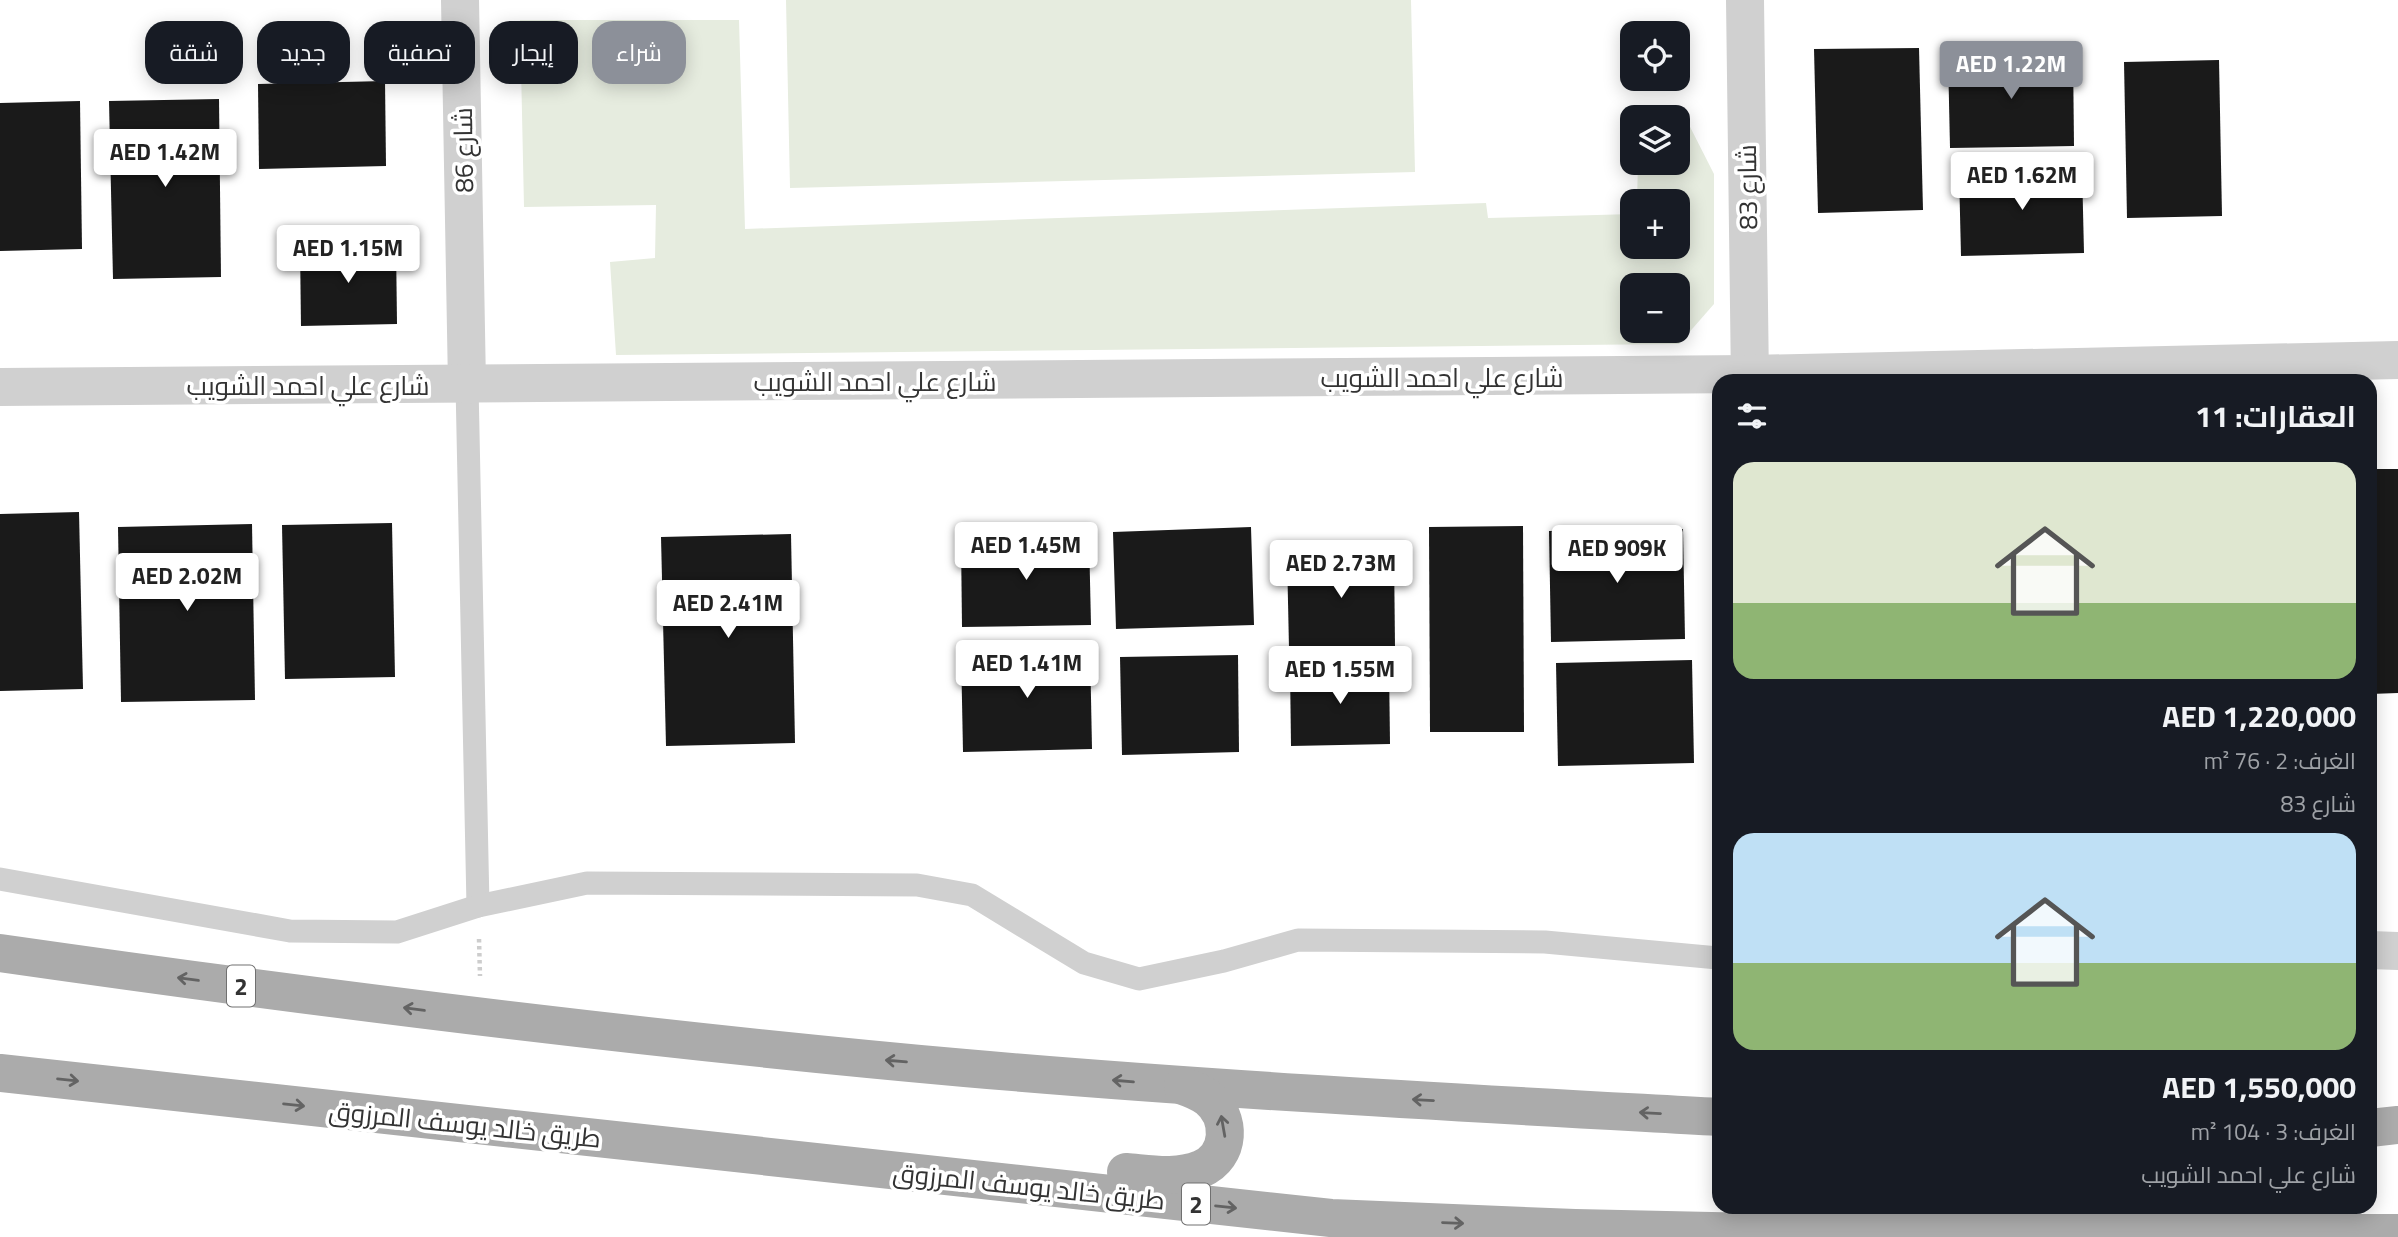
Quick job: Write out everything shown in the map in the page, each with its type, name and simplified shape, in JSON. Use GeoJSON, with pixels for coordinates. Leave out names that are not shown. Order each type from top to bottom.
{"type":"FeatureCollection","features":[{"type":"Feature","properties":{"kind":"main road","name":"2"},"geometry":{"type":"LineString","coordinates":[[0,953],[482,1018],[764,1049],[1184,1086],[1712,1118]]}},
{"type":"Feature","properties":{"kind":"main road","name":"طريق خالد يوسف المرزوق"},"geometry":{"type":"LineString","coordinates":[[0,1073],[1331,1218],[1558,1232],[2398,1233]]}},
{"type":"Feature","properties":{"kind":"main road"},"geometry":{"type":"LineString","coordinates":[[674,1147],[866,1145],[1154,1175],[1182,1174],[1209,1164],[1221,1150],[1226,1131],[1225,1123],[1216,1107],[1208,1099],[1184,1086]]}},
{"type":"Feature","properties":{"kind":"main road"},"geometry":{"type":"LineString","coordinates":[[2377,1128],[2398,1127]]}},
{"type":"Feature","properties":{"kind":"street","name":"شارع 86"},"geometry":{"type":"LineString","coordinates":[[460,0],[467,385]]}},
{"type":"Feature","properties":{"kind":"street","name":"شارع 83"},"geometry":{"type":"LineString","coordinates":[[1745,0],[1750,374]]}},
{"type":"Feature","properties":{"kind":"street","name":"شارع علي احمد الشويب"},"geometry":{"type":"LineString","coordinates":[[1886,374],[2398,359]]}},
{"type":"Feature","properties":{"kind":"street","name":"شارع علي احمد الشويب"},"geometry":{"type":"LineString","coordinates":[[0,387],[1712,378]]}},
{"type":"Feature","properties":{"kind":"street"},"geometry":{"type":"LineString","coordinates":[[2377,950],[2398,951]]}},
{"type":"Feature","properties":{"kind":"street"},"geometry":{"type":"LineString","coordinates":[[1331,1218],[1375,1237]]}},
{"type":"Feature","properties":{"kind":"lane"},"geometry":{"type":"LineString","coordinates":[[467,385],[478,906]]}},
{"type":"Feature","properties":{"kind":"lane"},"geometry":{"type":"LineString","coordinates":[[0,879],[290,931],[397,932],[478,906],[587,883],[917,885],[972,895],[1084,962],[1139,979],[1224,961],[1298,940],[1545,942],[1712,957]]}},
{"type":"Feature","properties":{"kind":"path"},"geometry":{"type":"LineString","coordinates":[[478,906],[482,1018]]}},
{"type":"Feature","properties":{"kind":"shaded area"},"geometry":{"type":"Polygon","coordinates":[[[786,0],[1411,0],[1415,172],[790,188],[786,0]]]}},
{"type":"Feature","properties":{"kind":"shaded area"},"geometry":{"type":"Polygon","coordinates":[[[520,20],[739,20],[745,229],[1486,203],[1488,218],[1620,214],[1620,259],[1690,259],[1690,189],[1637,189],[1638,175],[1690,175],[1690,127],[1714,174],[1714,304],[1690,331],[1690,273],[1620,273],[1620,343],[1679,344],[616,355],[610,262],[655,258],[656,205],[524,207],[521,84],[578,84],[578,21],[520,20]]]}},
{"type":"Feature","properties":{"kind":"building"},"geometry":{"type":"Polygon","coordinates":[[[1919,48],[1923,210],[1818,213],[1814,49],[1919,48]]]}},
{"type":"Feature","properties":{"kind":"building"},"geometry":{"type":"Polygon","coordinates":[[[2073,53],[2074,146],[1950,148],[1948,56],[2073,53]]]}},
{"type":"Feature","properties":{"kind":"building"},"geometry":{"type":"Polygon","coordinates":[[[2219,60],[2222,216],[2127,218],[2124,62],[2219,60]]]}},
{"type":"Feature","properties":{"kind":"building"},"geometry":{"type":"Polygon","coordinates":[[[350,82],[385,84],[386,166],[259,169],[258,84],[350,84],[350,82]]]}},
{"type":"Feature","properties":{"kind":"building"},"geometry":{"type":"Polygon","coordinates":[[[219,99],[221,277],[113,279],[109,101],[219,99]]]}},
{"type":"Feature","properties":{"kind":"building"},"geometry":{"type":"Polygon","coordinates":[[[80,101],[82,249],[0,251],[0,103],[80,101]]]}},
{"type":"Feature","properties":{"kind":"building"},"geometry":{"type":"Polygon","coordinates":[[[2082,168],[2084,253],[1961,256],[1959,172],[2082,168]]]}},
{"type":"Feature","properties":{"kind":"building"},"geometry":{"type":"Polygon","coordinates":[[[396,244],[397,324],[301,326],[300,246],[396,244]]]}},
{"type":"Feature","properties":{"kind":"building"},"geometry":{"type":"Polygon","coordinates":[[[2377,469],[2398,469],[2398,693],[2377,694],[2377,469]]]}},
{"type":"Feature","properties":{"kind":"building"},"geometry":{"type":"Polygon","coordinates":[[[79,512],[83,689],[0,691],[0,514],[79,512]]]}},
{"type":"Feature","properties":{"kind":"building"},"geometry":{"type":"Polygon","coordinates":[[[392,523],[395,677],[285,679],[282,525],[392,523]]]}},
{"type":"Feature","properties":{"kind":"building"},"geometry":{"type":"Polygon","coordinates":[[[252,524],[255,700],[121,702],[118,527],[252,524]]]}},
{"type":"Feature","properties":{"kind":"building"},"geometry":{"type":"Polygon","coordinates":[[[1523,526],[1524,732],[1430,732],[1429,527],[1523,526]]]}},
{"type":"Feature","properties":{"kind":"building"},"geometry":{"type":"Polygon","coordinates":[[[1251,527],[1254,625],[1116,629],[1113,532],[1251,527]]]}},
{"type":"Feature","properties":{"kind":"building"},"geometry":{"type":"Polygon","coordinates":[[[1683,529],[1685,639],[1551,642],[1549,531],[1683,529]]]}},
{"type":"Feature","properties":{"kind":"building"},"geometry":{"type":"Polygon","coordinates":[[[791,534],[795,743],[666,746],[661,537],[791,534]]]}},
{"type":"Feature","properties":{"kind":"building"},"geometry":{"type":"Polygon","coordinates":[[[1089,537],[1091,625],[962,627],[961,540],[1089,537]]]}},
{"type":"Feature","properties":{"kind":"building"},"geometry":{"type":"Polygon","coordinates":[[[1394,552],[1395,647],[1289,649],[1287,554],[1394,552]]]}},
{"type":"Feature","properties":{"kind":"building"},"geometry":{"type":"Polygon","coordinates":[[[1090,647],[1092,749],[963,752],[961,650],[1090,647]]]}},
{"type":"Feature","properties":{"kind":"building"},"geometry":{"type":"Polygon","coordinates":[[[1238,655],[1239,752],[1122,755],[1120,657],[1238,655]]]}},
{"type":"Feature","properties":{"kind":"building"},"geometry":{"type":"Polygon","coordinates":[[[1692,660],[1694,763],[1558,766],[1556,663],[1692,660]]]}},
{"type":"Feature","properties":{"kind":"building"},"geometry":{"type":"Polygon","coordinates":[[[1389,665],[1390,744],[1291,746],[1290,667],[1389,665]]]}}]}
